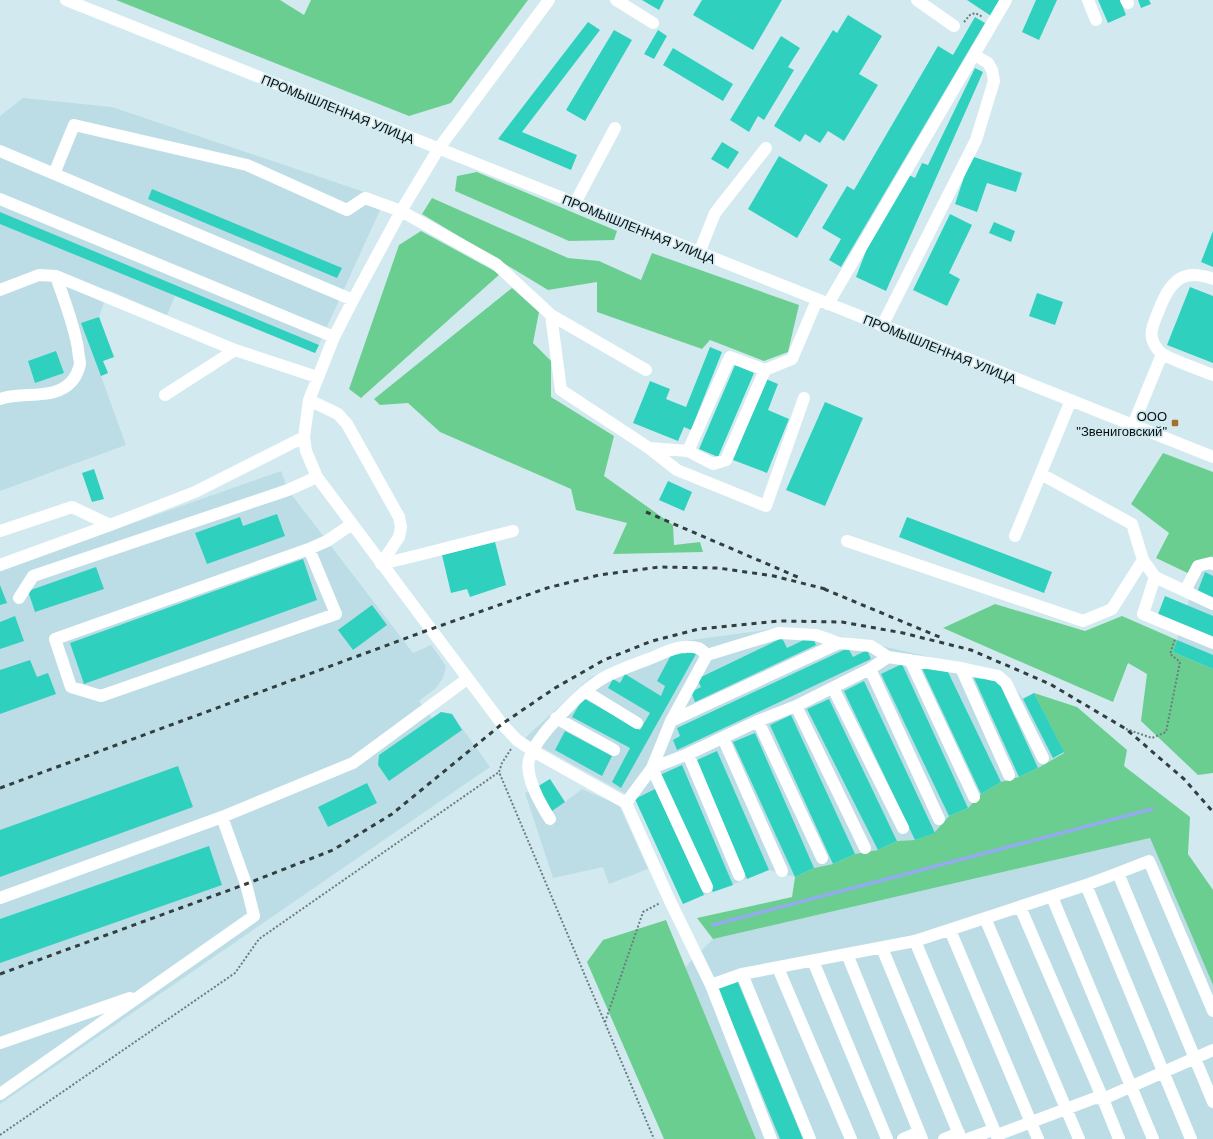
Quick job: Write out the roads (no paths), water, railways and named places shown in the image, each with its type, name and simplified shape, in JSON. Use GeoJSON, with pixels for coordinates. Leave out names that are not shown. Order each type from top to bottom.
{"type":"FeatureCollection","features":[{"type":"Feature","properties":{"kind":"street","name":"ПРОМЫШЛЕННАЯ УЛИЦА"},"geometry":{"type":"LineString","coordinates":[[66,0],[1213,457]]}},
{"type":"Feature","properties":{"kind":"street"},"geometry":{"type":"LineString","coordinates":[[549,0],[439,148],[401,211],[353,300],[334,337],[309,400],[304,437],[306,451],[317,477],[502,724],[517,740],[626,802],[669,899],[711,985],[771,1139]]}},
{"type":"Feature","properties":{"kind":"street"},"geometry":{"type":"LineString","coordinates":[[616,0],[653,23]]}},
{"type":"Feature","properties":{"kind":"street"},"geometry":{"type":"LineString","coordinates":[[917,0],[954,26]]}},
{"type":"Feature","properties":{"kind":"street"},"geometry":{"type":"LineString","coordinates":[[688,451],[730,357],[765,370],[792,359],[823,302],[1006,0]]}},
{"type":"Feature","properties":{"kind":"street"},"geometry":{"type":"LineString","coordinates":[[1088,0],[1096,20]]}},
{"type":"Feature","properties":{"kind":"street"},"geometry":{"type":"LineString","coordinates":[[882,326],[976,140],[994,80],[992,70],[988,63],[974,55]]}},
{"type":"Feature","properties":{"kind":"street"},"geometry":{"type":"LineString","coordinates":[[54,174],[74,125],[247,165],[347,210],[365,198],[401,211],[496,264],[551,315],[646,370]]}},
{"type":"Feature","properties":{"kind":"street"},"geometry":{"type":"LineString","coordinates":[[575,203],[615,128]]}},
{"type":"Feature","properties":{"kind":"street"},"geometry":{"type":"LineString","coordinates":[[699,253],[715,213],[766,148]]}},
{"type":"Feature","properties":{"kind":"street"},"geometry":{"type":"LineString","coordinates":[[0,151],[353,300]]}},
{"type":"Feature","properties":{"kind":"street"},"geometry":{"type":"LineString","coordinates":[[0,200],[334,337]]}},
{"type":"Feature","properties":{"kind":"street"},"geometry":{"type":"LineString","coordinates":[[0,290],[39,275],[56,276],[235,350],[317,377]]}},
{"type":"Feature","properties":{"kind":"street"},"geometry":{"type":"LineString","coordinates":[[1213,279],[1203,275],[1192,275],[1181,278],[1172,285],[1165,296],[1151,330],[1151,338],[1162,354],[1213,375]]}},
{"type":"Feature","properties":{"kind":"street"},"geometry":{"type":"LineString","coordinates":[[0,399],[8,396],[37,395],[54,392],[67,387],[75,378],[80,363],[75,334],[56,276]]}},
{"type":"Feature","properties":{"kind":"street"},"geometry":{"type":"LineString","coordinates":[[551,315],[561,390],[649,448],[677,470],[766,506],[804,398]]}},
{"type":"Feature","properties":{"kind":"street"},"geometry":{"type":"LineString","coordinates":[[165,395],[235,350]]}},
{"type":"Feature","properties":{"kind":"street"},"geometry":{"type":"LineString","coordinates":[[1133,425],[1162,354]]}},
{"type":"Feature","properties":{"kind":"street"},"geometry":{"type":"LineString","coordinates":[[649,448],[688,451],[714,464],[726,460],[765,370]]}},
{"type":"Feature","properties":{"kind":"street"},"geometry":{"type":"LineString","coordinates":[[309,400],[338,414],[347,424],[399,517],[401,527],[399,537],[381,564]]}},
{"type":"Feature","properties":{"kind":"street"},"geometry":{"type":"LineString","coordinates":[[1015,536],[1071,400]]}},
{"type":"Feature","properties":{"kind":"street"},"geometry":{"type":"LineString","coordinates":[[0,565],[110,526],[194,492],[304,437]]}},
{"type":"Feature","properties":{"kind":"street"},"geometry":{"type":"LineString","coordinates":[[1041,474],[1132,524],[1143,560],[1155,577],[1213,604]]}},
{"type":"Feature","properties":{"kind":"street"},"geometry":{"type":"LineString","coordinates":[[18,598],[33,576],[288,490],[317,477]]}},
{"type":"Feature","properties":{"kind":"street"},"geometry":{"type":"LineString","coordinates":[[0,531],[72,507],[110,526]]}},
{"type":"Feature","properties":{"kind":"street"},"geometry":{"type":"LineString","coordinates":[[309,549],[336,614],[101,696],[70,687],[55,639],[309,549],[327,541],[352,524]]}},
{"type":"Feature","properties":{"kind":"street"},"geometry":{"type":"LineString","coordinates":[[381,564],[513,531]]}},
{"type":"Feature","properties":{"kind":"street"},"geometry":{"type":"LineString","coordinates":[[847,541],[1083,621],[1112,609],[1143,560]]}},
{"type":"Feature","properties":{"kind":"street"},"geometry":{"type":"LineString","coordinates":[[1185,591],[1198,566],[1210,563],[1213,564]]}},
{"type":"Feature","properties":{"kind":"street"},"geometry":{"type":"LineString","coordinates":[[1155,577],[1143,614],[1213,643]]}},
{"type":"Feature","properties":{"kind":"street"},"geometry":{"type":"LineString","coordinates":[[626,802],[652,768],[671,721],[707,655],[778,633],[816,635],[839,644],[871,646],[888,657],[961,668],[998,676],[1006,683],[1043,758]]}},
{"type":"Feature","properties":{"kind":"street"},"geometry":{"type":"LineString","coordinates":[[671,721],[839,644]]}},
{"type":"Feature","properties":{"kind":"street"},"geometry":{"type":"LineString","coordinates":[[550,819],[541,805],[529,772],[529,761],[533,750],[556,718],[585,691],[608,675],[681,646],[699,648],[707,655]]}},
{"type":"Feature","properties":{"kind":"street"},"geometry":{"type":"LineString","coordinates":[[652,768],[688,754],[758,721],[796,706],[870,669],[888,657]]}},
{"type":"Feature","properties":{"kind":"street"},"geometry":{"type":"LineString","coordinates":[[910,660],[974,797]]}},
{"type":"Feature","properties":{"kind":"street"},"geometry":{"type":"LineString","coordinates":[[961,668],[1009,775]]}},
{"type":"Feature","properties":{"kind":"street"},"geometry":{"type":"LineString","coordinates":[[870,669],[939,819]]}},
{"type":"Feature","properties":{"kind":"street"},"geometry":{"type":"LineString","coordinates":[[0,898],[222,817],[353,763],[467,678]]}},
{"type":"Feature","properties":{"kind":"street"},"geometry":{"type":"LineString","coordinates":[[833,688],[903,828]]}},
{"type":"Feature","properties":{"kind":"street"},"geometry":{"type":"LineString","coordinates":[[585,691],[637,723]]}},
{"type":"Feature","properties":{"kind":"street"},"geometry":{"type":"LineString","coordinates":[[796,706],[865,848]]}},
{"type":"Feature","properties":{"kind":"street"},"geometry":{"type":"LineString","coordinates":[[556,718],[614,750]]}},
{"type":"Feature","properties":{"kind":"street"},"geometry":{"type":"LineString","coordinates":[[758,721],[822,858]]}},
{"type":"Feature","properties":{"kind":"street"},"geometry":{"type":"LineString","coordinates":[[723,738],[782,871]]}},
{"type":"Feature","properties":{"kind":"street"},"geometry":{"type":"LineString","coordinates":[[688,754],[739,875]]}},
{"type":"Feature","properties":{"kind":"street"},"geometry":{"type":"LineString","coordinates":[[652,768],[707,887]]}},
{"type":"Feature","properties":{"kind":"street"},"geometry":{"type":"LineString","coordinates":[[0,1094],[254,916],[246,884],[222,817]]}},
{"type":"Feature","properties":{"kind":"street"},"geometry":{"type":"LineString","coordinates":[[711,985],[742,974],[915,941],[1086,885],[1149,861],[1213,1011]]}},
{"type":"Feature","properties":{"kind":"street"},"geometry":{"type":"LineString","coordinates":[[1118,873],[1213,1102]]}},
{"type":"Feature","properties":{"kind":"street"},"geometry":{"type":"LineString","coordinates":[[1086,885],[1191,1139]]}},
{"type":"Feature","properties":{"kind":"street"},"geometry":{"type":"LineString","coordinates":[[1052,896],[1153,1139]]}},
{"type":"Feature","properties":{"kind":"street"},"geometry":{"type":"LineString","coordinates":[[1020,907],[1119,1139]]}},
{"type":"Feature","properties":{"kind":"street"},"geometry":{"type":"LineString","coordinates":[[985,918],[1079,1139]]}},
{"type":"Feature","properties":{"kind":"street"},"geometry":{"type":"LineString","coordinates":[[950,930],[1038,1139]]}},
{"type":"Feature","properties":{"kind":"street"},"geometry":{"type":"LineString","coordinates":[[915,941],[996,1135]]}},
{"type":"Feature","properties":{"kind":"street"},"geometry":{"type":"LineString","coordinates":[[882,948],[963,1137]]}},
{"type":"Feature","properties":{"kind":"street"},"geometry":{"type":"LineString","coordinates":[[847,954],[920,1136],[903,1139]]}},
{"type":"Feature","properties":{"kind":"street"},"geometry":{"type":"LineString","coordinates":[[813,961],[887,1139]]}},
{"type":"Feature","properties":{"kind":"street"},"geometry":{"type":"LineString","coordinates":[[778,968],[851,1139]]}},
{"type":"Feature","properties":{"kind":"street"},"geometry":{"type":"LineString","coordinates":[[742,974],[810,1139]]}},
{"type":"Feature","properties":{"kind":"street"},"geometry":{"type":"LineString","coordinates":[[0,1043],[144,993]]}},
{"type":"Feature","properties":{"kind":"street"},"geometry":{"type":"LineString","coordinates":[[944,1139],[996,1135],[1095,1098],[1103,1099],[1213,1050]]}},
{"type":"Feature","properties":{"kind":"waterway"},"geometry":{"type":"LineString","coordinates":[[713,925],[1152,809]]}},
{"type":"Feature","properties":{"kind":"railway"},"geometry":{"type":"LineString","coordinates":[[646,512],[800,578]]}},
{"type":"Feature","properties":{"kind":"railway"},"geometry":{"type":"LineString","coordinates":[[0,788],[431,629],[547,588],[599,575],[659,567],[718,568],[774,576],[829,590]]}},
{"type":"Feature","properties":{"kind":"railway"},"geometry":{"type":"LineString","coordinates":[[824,589],[942,638]]}},
{"type":"Feature","properties":{"kind":"railway"},"geometry":{"type":"LineString","coordinates":[[0,974],[246,884],[333,850],[392,814],[502,724],[555,688],[604,660],[652,641],[699,629],[779,621],[842,622],[903,633],[971,650],[1050,684],[1126,729],[1184,779],[1213,812]]}},
{"type":"Feature","properties":{"kind":"place","name":"ООО \"Звениговский\""},"geometry":{"type":"Point","coordinates":[1175,423]}}]}
